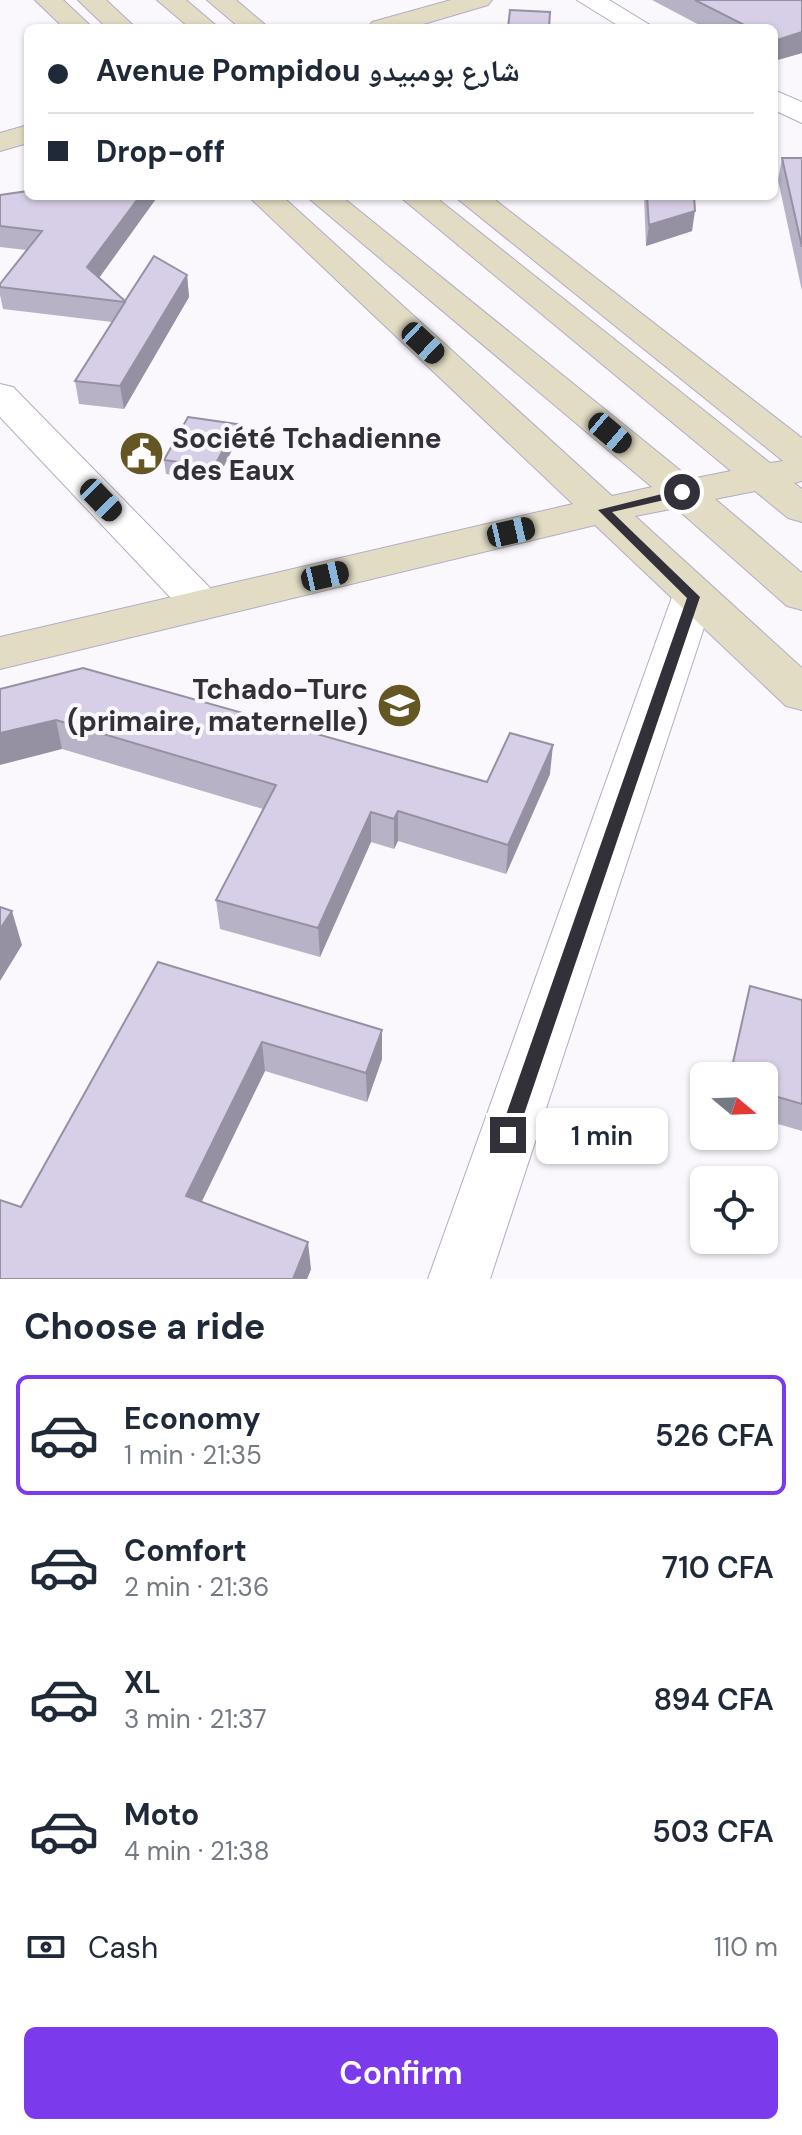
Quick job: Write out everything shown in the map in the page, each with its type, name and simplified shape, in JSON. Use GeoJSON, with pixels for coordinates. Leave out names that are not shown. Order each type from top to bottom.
{"type":"FeatureCollection","features":[{"type":"Feature","properties":{"kind":"main road"},"geometry":{"type":"LineString","coordinates":[[48,0],[75,24]]}},
{"type":"Feature","properties":{"kind":"main road"},"geometry":{"type":"LineString","coordinates":[[91,0],[118,24]]}},
{"type":"Feature","properties":{"kind":"main road"},"geometry":{"type":"LineString","coordinates":[[170,0],[201,24]]}},
{"type":"Feature","properties":{"kind":"main road"},"geometry":{"type":"LineString","coordinates":[[220,0],[251,24]]}},
{"type":"Feature","properties":{"kind":"main road"},"geometry":{"type":"LineString","coordinates":[[395,24],[479,0]]}},
{"type":"Feature","properties":{"kind":"main road"},"geometry":{"type":"LineString","coordinates":[[0,142],[24,135]]}},
{"type":"Feature","properties":{"kind":"main road"},"geometry":{"type":"LineString","coordinates":[[268,200],[604,510],[693,597],[802,694]]}},
{"type":"Feature","properties":{"kind":"main road"},"geometry":{"type":"LineString","coordinates":[[327,200],[682,492],[802,596]]}},
{"type":"Feature","properties":{"kind":"main road"},"geometry":{"type":"LineString","coordinates":[[420,200],[802,509]]}},
{"type":"Feature","properties":{"kind":"main road"},"geometry":{"type":"LineString","coordinates":[[475,200],[802,457]]}},
{"type":"Feature","properties":{"kind":"main road"},"geometry":{"type":"LineString","coordinates":[[0,653],[682,492],[802,469]]}},
{"type":"Feature","properties":{"kind":"street"},"geometry":{"type":"LineString","coordinates":[[590,0],[635,24]]}},
{"type":"Feature","properties":{"kind":"street"},"geometry":{"type":"LineString","coordinates":[[778,101],[802,114]]}},
{"type":"Feature","properties":{"kind":"street"},"geometry":{"type":"LineString","coordinates":[[0,395],[202,605]]}},
{"type":"Feature","properties":{"kind":"street"},"geometry":{"type":"LineString","coordinates":[[459,1279],[693,597]]}},
{"type":"Feature","properties":{"kind":"building"},"geometry":{"type":"Polygon","coordinates":[[[695,0],[802,0],[802,32],[778,40],[778,24],[742,24],[695,0]]]}},
{"type":"Feature","properties":{"kind":"building"},"geometry":{"type":"Polygon","coordinates":[[[510,10],[550,12],[549,24],[508,24],[510,10]]]}},
{"type":"Feature","properties":{"kind":"building"},"geometry":{"type":"Polygon","coordinates":[[[782,158],[802,158],[802,247],[782,158]]]}},
{"type":"Feature","properties":{"kind":"building"},"geometry":{"type":"Polygon","coordinates":[[[24,192],[24,200],[137,200],[87,267],[125,301],[154,256],[187,275],[120,386],[75,381],[125,302],[0,287],[42,231],[0,226],[0,195],[24,192]]]}},
{"type":"Feature","properties":{"kind":"building"},"geometry":{"type":"Polygon","coordinates":[[[647,200],[694,200],[695,211],[649,225],[647,200]]]}},
{"type":"Feature","properties":{"kind":"building"},"geometry":{"type":"Polygon","coordinates":[[[188,417],[237,424],[214,467],[164,460],[188,417]]]}},
{"type":"Feature","properties":{"kind":"building"},"geometry":{"type":"Polygon","coordinates":[[[83,668],[487,782],[510,733],[553,745],[508,845],[398,811],[394,819],[371,812],[318,928],[216,900],[276,785],[56,720],[0,733],[0,689],[83,668]]]}},
{"type":"Feature","properties":{"kind":"building"},"geometry":{"type":"Polygon","coordinates":[[[0,907],[12,911],[0,929],[0,907]]]}},
{"type":"Feature","properties":{"kind":"building"},"geometry":{"type":"Polygon","coordinates":[[[158,962],[382,1030],[366,1073],[262,1042],[186,1196],[308,1242],[293,1279],[0,1279],[0,1200],[21,1207],[158,962]]]}},
{"type":"Feature","properties":{"kind":"building"},"geometry":{"type":"Polygon","coordinates":[[[750,986],[802,1000],[802,1104],[778,1097],[778,1062],[733,1062],[750,986]]]}},
{"type":"Feature","properties":{"kind":"place","name":"Société Tchadienne des Eaux"},"geometry":{"type":"Point","coordinates":[141,454]}},
{"type":"Feature","properties":{"kind":"place","name":"Tchado-Turc (primaire, maternelle)"},"geometry":{"type":"Point","coordinates":[399,705]}},
{"type":"Feature","properties":{"kind":"route"},"geometry":{"type":"LineString","coordinates":[[508,1135],[693,597],[604,510],[682,492]]}}]}
